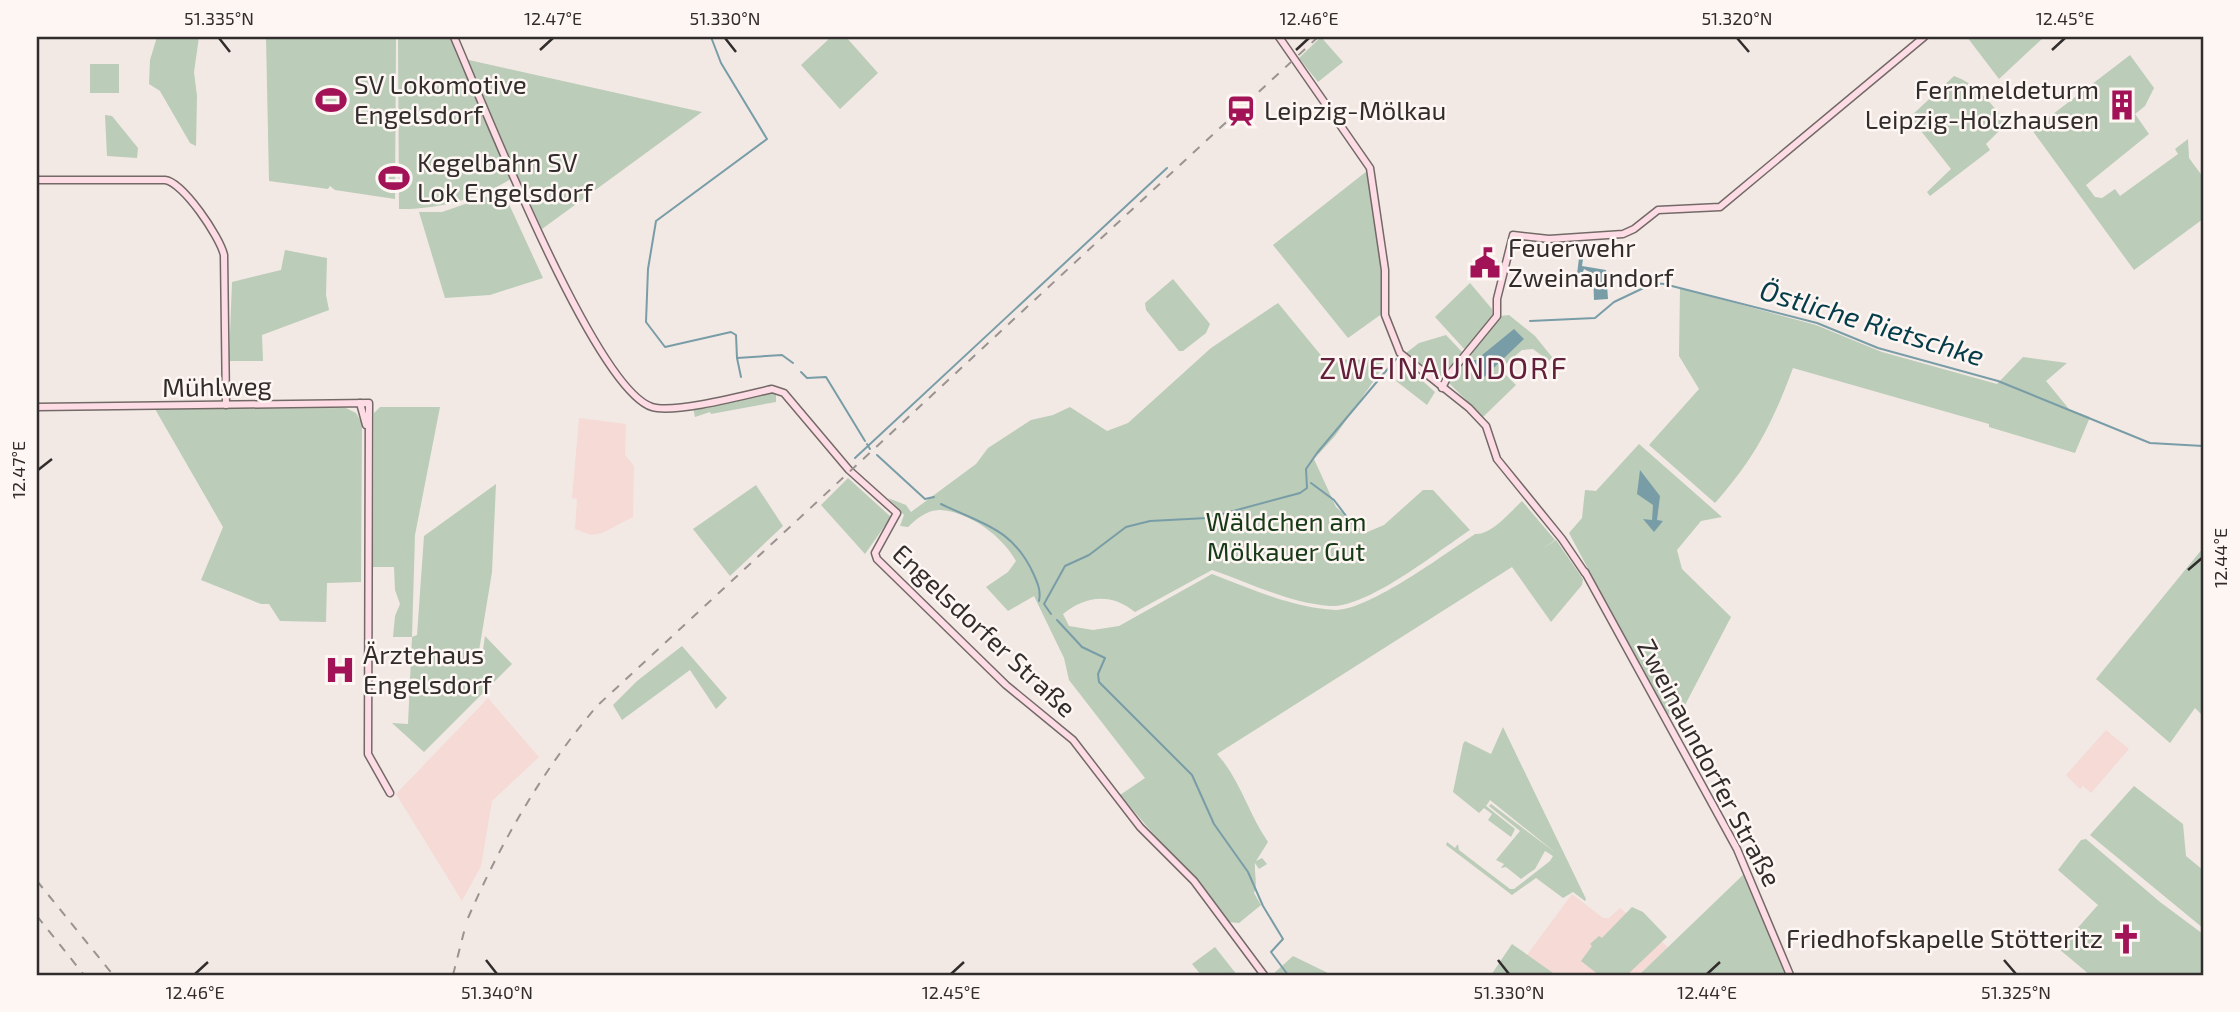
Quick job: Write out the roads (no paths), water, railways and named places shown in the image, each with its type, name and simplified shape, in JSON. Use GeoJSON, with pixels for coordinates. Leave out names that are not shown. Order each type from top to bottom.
{"type":"FeatureCollection","features":[{"type":"Feature","properties":{"kind":"street","name":"Engelsdorfer Straße"},"geometry":{"type":"LineString","coordinates":[[454,37],[574,304],[599,351],[630,392],[646,405],[665,409],[772,389],[784,393],[849,470],[897,513],[874,553],[877,559],[1006,685],[1073,740],[1140,827],[1194,881],[1264,975]]}},
{"type":"Feature","properties":{"kind":"street","name":"Zweinaundorfer Straße"},"geometry":{"type":"LineString","coordinates":[[1279,37],[1370,169],[1383,259],[1387,323],[1400,352],[1469,408],[1486,426],[1497,459],[1572,552],[1737,849],[1790,975]]}},
{"type":"Feature","properties":{"kind":"street"},"geometry":{"type":"LineString","coordinates":[[1442,388],[1448,376],[1495,320],[1513,235],[1549,239],[1623,234],[1658,210],[1682,206],[1710,209],[1725,202],[1924,37]]}},
{"type":"Feature","properties":{"kind":"street"},"geometry":{"type":"LineString","coordinates":[[38,180],[175,182],[215,233],[224,255],[226,405]]}},
{"type":"Feature","properties":{"kind":"street"},"geometry":{"type":"LineString","coordinates":[[360,403],[368,437],[368,754],[390,793]]}},
{"type":"Feature","properties":{"kind":"street","name":"Mühlweg"},"geometry":{"type":"LineString","coordinates":[[37,407],[369,403],[368,437]]}},
{"type":"Feature","properties":{"kind":"water"},"geometry":{"type":"Polygon","coordinates":[[[1579,258],[1583,259],[1582,266],[1606,270],[1608,299],[1594,300],[1593,274],[1584,269],[1582,275],[1577,274],[1579,258]]]}},
{"type":"Feature","properties":{"kind":"water"},"geometry":{"type":"Polygon","coordinates":[[[1514,329],[1524,339],[1483,378],[1468,360],[1476,360],[1514,329]]]}},
{"type":"Feature","properties":{"kind":"water"},"geometry":{"type":"Polygon","coordinates":[[[1640,470],[1660,496],[1657,520],[1663,521],[1654,532],[1643,519],[1652,520],[1653,505],[1637,494],[1640,470]]]}},
{"type":"Feature","properties":{"kind":"waterway"},"geometry":{"type":"LineString","coordinates":[[711,37],[721,63],[767,139],[656,221],[648,269],[646,322],[665,347],[731,332],[736,335],[737,358],[782,355],[793,363]]}},
{"type":"Feature","properties":{"kind":"waterway"},"geometry":{"type":"LineString","coordinates":[[855,458],[1167,168]]}},
{"type":"Feature","properties":{"kind":"waterway","name":"Östliche Rietschke"},"geometry":{"type":"LineString","coordinates":[[1530,321],[1595,318],[1614,302],[1654,283],[1664,284],[1817,323],[1878,348],[1998,381],[2150,443],[2203,446]]}},
{"type":"Feature","properties":{"kind":"waterway"},"geometry":{"type":"LineString","coordinates":[[737,358],[741,377]]}},
{"type":"Feature","properties":{"kind":"waterway","name":"Östliche Rietschke"},"geometry":{"type":"LineString","coordinates":[[1051,614],[1044,604],[1065,566],[1089,555],[1126,527],[1150,521],[1207,518],[1300,493],[1307,488],[1306,469],[1317,453],[1396,359]]}},
{"type":"Feature","properties":{"kind":"waterway"},"geometry":{"type":"LineString","coordinates":[[801,372],[807,378],[826,377],[865,441]]}},
{"type":"Feature","properties":{"kind":"waterway"},"geometry":{"type":"LineString","coordinates":[[867,444],[870,449]]}},
{"type":"Feature","properties":{"kind":"waterway"},"geometry":{"type":"LineString","coordinates":[[877,455],[925,499],[934,497]]}},
{"type":"Feature","properties":{"kind":"waterway"},"geometry":{"type":"LineString","coordinates":[[1311,483],[1334,500],[1356,529]]}},
{"type":"Feature","properties":{"kind":"waterway"},"geometry":{"type":"LineString","coordinates":[[941,504],[995,529],[1006,537],[1026,559],[1035,578],[1039,601]]}},
{"type":"Feature","properties":{"kind":"waterway"},"geometry":{"type":"LineString","coordinates":[[1057,620],[1082,647],[1105,658],[1098,674],[1099,682],[1192,775],[1214,824],[1248,872],[1263,906],[1283,939],[1271,952],[1288,975]]}},
{"type":"Feature","properties":{"kind":"railway"},"geometry":{"type":"LineString","coordinates":[[468,918],[494,862],[525,807],[559,755],[597,706],[1318,37]]}},
{"type":"Feature","properties":{"kind":"railway"},"geometry":{"type":"LineString","coordinates":[[37,881],[113,975]]}},
{"type":"Feature","properties":{"kind":"railway"},"geometry":{"type":"LineString","coordinates":[[37,916],[84,975]]}},
{"type":"Feature","properties":{"kind":"railway"},"geometry":{"type":"LineString","coordinates":[[453,975],[466,924]]}},
{"type":"Feature","properties":{"kind":"place","name":"SV Lokomotive Engelsdorf"},"geometry":{"type":"Point","coordinates":[331,100]}},
{"type":"Feature","properties":{"kind":"place","name":"Fernmeldeturm Leipzig-Holzhausen"},"geometry":{"type":"Point","coordinates":[2122,105]}},
{"type":"Feature","properties":{"kind":"place","name":"Leipzig-Mölkau"},"geometry":{"type":"Point","coordinates":[1241,111]}},
{"type":"Feature","properties":{"kind":"place","name":"Kegelbahn SV Lok Engelsdorf"},"geometry":{"type":"Point","coordinates":[394,178]}},
{"type":"Feature","properties":{"kind":"place","name":"Feuerwehr Zweinaundorf"},"geometry":{"type":"Point","coordinates":[1485,263]}},
{"type":"Feature","properties":{"kind":"place","name":"Ärztehaus Engelsdorf"},"geometry":{"type":"Point","coordinates":[340,670]}},
{"type":"Feature","properties":{"kind":"place","name":"Friedhofskapelle Stötteritz"},"geometry":{"type":"Point","coordinates":[2126,939]}},
{"type":"Feature","properties":{"kind":"district","name":"ZWEINAUNDORF"},"geometry":{"type":"Point","coordinates":[1444,369]}},
{"type":"Feature","properties":{"kind":"park label","name":"Wäldchen am Mölkauer Gut"},"geometry":{"type":"Point","coordinates":[1286,537]}}]}
